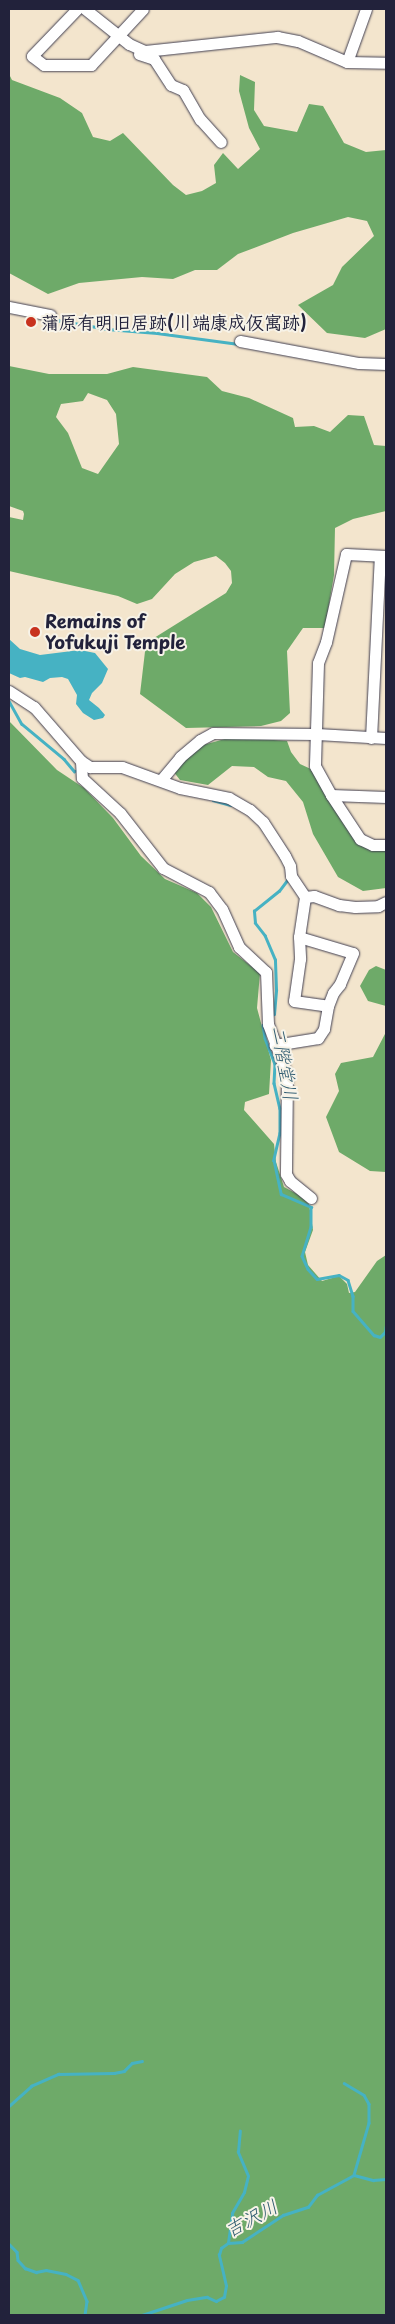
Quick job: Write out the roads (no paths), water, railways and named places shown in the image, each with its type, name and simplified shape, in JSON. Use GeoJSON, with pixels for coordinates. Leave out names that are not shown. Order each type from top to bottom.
{"type":"FeatureCollection","features":[{"type":"Feature","properties":{"kind":"street"},"geometry":{"type":"LineString","coordinates":[[77,9],[32,56],[44,65],[91,65],[143,9]]}},
{"type":"Feature","properties":{"kind":"street"},"geometry":{"type":"LineString","coordinates":[[85,9],[118,34],[137,53],[154,59],[171,85],[183,90],[200,119],[221,142]]}},
{"type":"Feature","properties":{"kind":"street"},"geometry":{"type":"LineString","coordinates":[[347,62],[366,9]]}},
{"type":"Feature","properties":{"kind":"street"},"geometry":{"type":"LineString","coordinates":[[129,44],[146,51],[277,38],[298,41],[347,62],[386,63]]}},
{"type":"Feature","properties":{"kind":"street"},"geometry":{"type":"LineString","coordinates":[[9,307],[50,315]]}},
{"type":"Feature","properties":{"kind":"street"},"geometry":{"type":"LineString","coordinates":[[240,341],[359,363],[386,364]]}},
{"type":"Feature","properties":{"kind":"street"},"geometry":{"type":"LineString","coordinates":[[371,738],[383,556],[346,554],[326,642],[318,663],[315,766],[331,795],[360,839],[373,846],[386,845]]}},
{"type":"Feature","properties":{"kind":"street"},"geometry":{"type":"LineString","coordinates":[[9,691],[34,708],[81,761],[90,767],[122,767],[180,788],[229,798],[258,816],[285,856],[290,866],[291,876],[302,892],[339,905],[355,907],[378,906],[386,902]]}},
{"type":"Feature","properties":{"kind":"street"},"geometry":{"type":"LineString","coordinates":[[161,780],[180,757],[200,740],[213,733],[317,734],[386,738]]}},
{"type":"Feature","properties":{"kind":"street"},"geometry":{"type":"LineString","coordinates":[[81,761],[82,778],[120,813],[163,868],[209,892],[222,909],[238,946],[266,972],[267,1019],[287,1075],[286,1174],[290,1181],[312,1198]]}},
{"type":"Feature","properties":{"kind":"street"},"geometry":{"type":"LineString","coordinates":[[331,795],[386,797]]}},
{"type":"Feature","properties":{"kind":"street"},"geometry":{"type":"LineString","coordinates":[[302,892],[299,937],[300,959],[294,1001],[328,1006]]}},
{"type":"Feature","properties":{"kind":"street"},"geometry":{"type":"LineString","coordinates":[[275,1045],[318,1038],[324,1029],[328,1006],[353,953],[299,937]]}},
{"type":"Feature","properties":{"kind":"water"},"geometry":{"type":"Polygon","coordinates":[[[9,639],[20,649],[40,655],[80,650],[95,653],[108,669],[102,683],[92,693],[89,700],[105,715],[103,718],[94,720],[83,713],[76,704],[77,695],[68,679],[62,677],[50,678],[43,682],[25,677],[20,678],[9,673],[9,639]]]}},
{"type":"Feature","properties":{"kind":"waterway"},"geometry":{"type":"LineString","coordinates":[[51,319],[107,329],[157,333],[238,344]]}},
{"type":"Feature","properties":{"kind":"waterway","name":"二階堂川"},"geometry":{"type":"LineString","coordinates":[[9,701],[22,724],[64,759],[74,771],[78,771]]}},
{"type":"Feature","properties":{"kind":"waterway","name":"二階堂川"},"geometry":{"type":"LineString","coordinates":[[213,800],[230,805]]}},
{"type":"Feature","properties":{"kind":"waterway","name":"二階堂川"},"geometry":{"type":"LineString","coordinates":[[272,1015],[274,1014],[276,990],[275,960],[265,936],[255,923],[254,911],[279,891],[288,879]]}},
{"type":"Feature","properties":{"kind":"waterway","name":"二階堂川"},"geometry":{"type":"LineString","coordinates":[[263,1025],[265,1038],[275,1064],[274,1083],[280,1108],[280,1133],[274,1160],[281,1194],[311,1207],[311,1227],[302,1256],[308,1269],[317,1279],[339,1275],[348,1280],[353,1296],[353,1311],[374,1335],[380,1337],[385,1332],[386,1325]]}},
{"type":"Feature","properties":{"kind":"waterway"},"geometry":{"type":"LineString","coordinates":[[9,2106],[31,2086],[58,2074],[114,2073],[124,2071],[132,2063],[142,2061]]}},
{"type":"Feature","properties":{"kind":"waterway"},"geometry":{"type":"LineString","coordinates":[[344,2083],[364,2095],[369,2104],[369,2123],[354,2175]]}},
{"type":"Feature","properties":{"kind":"waterway"},"geometry":{"type":"LineString","coordinates":[[228,2243],[232,2213],[244,2192],[248,2176],[238,2152],[240,2131]]}},
{"type":"Feature","properties":{"kind":"waterway","name":"吉沢川"},"geometry":{"type":"LineString","coordinates":[[142,2315],[187,2300],[207,2297],[216,2301],[224,2297],[226,2286],[219,2255],[221,2248],[228,2243],[242,2242],[283,2215],[308,2207],[317,2195],[354,2175],[373,2180],[386,2179]]}},
{"type":"Feature","properties":{"kind":"waterway","name":"吉沢川"},"geometry":{"type":"LineString","coordinates":[[9,2244],[17,2252],[18,2260],[25,2268],[36,2272],[46,2270],[66,2274],[78,2280],[87,2301],[85,2315]]}},
{"type":"Feature","properties":{"kind":"place","name":"蒲原有明旧居跡(川端康成仮寓跡)"},"geometry":{"type":"Point","coordinates":[31,322]}},
{"type":"Feature","properties":{"kind":"place","name":"Remains of Yofukuji Temple"},"geometry":{"type":"Point","coordinates":[35,632]}}]}
